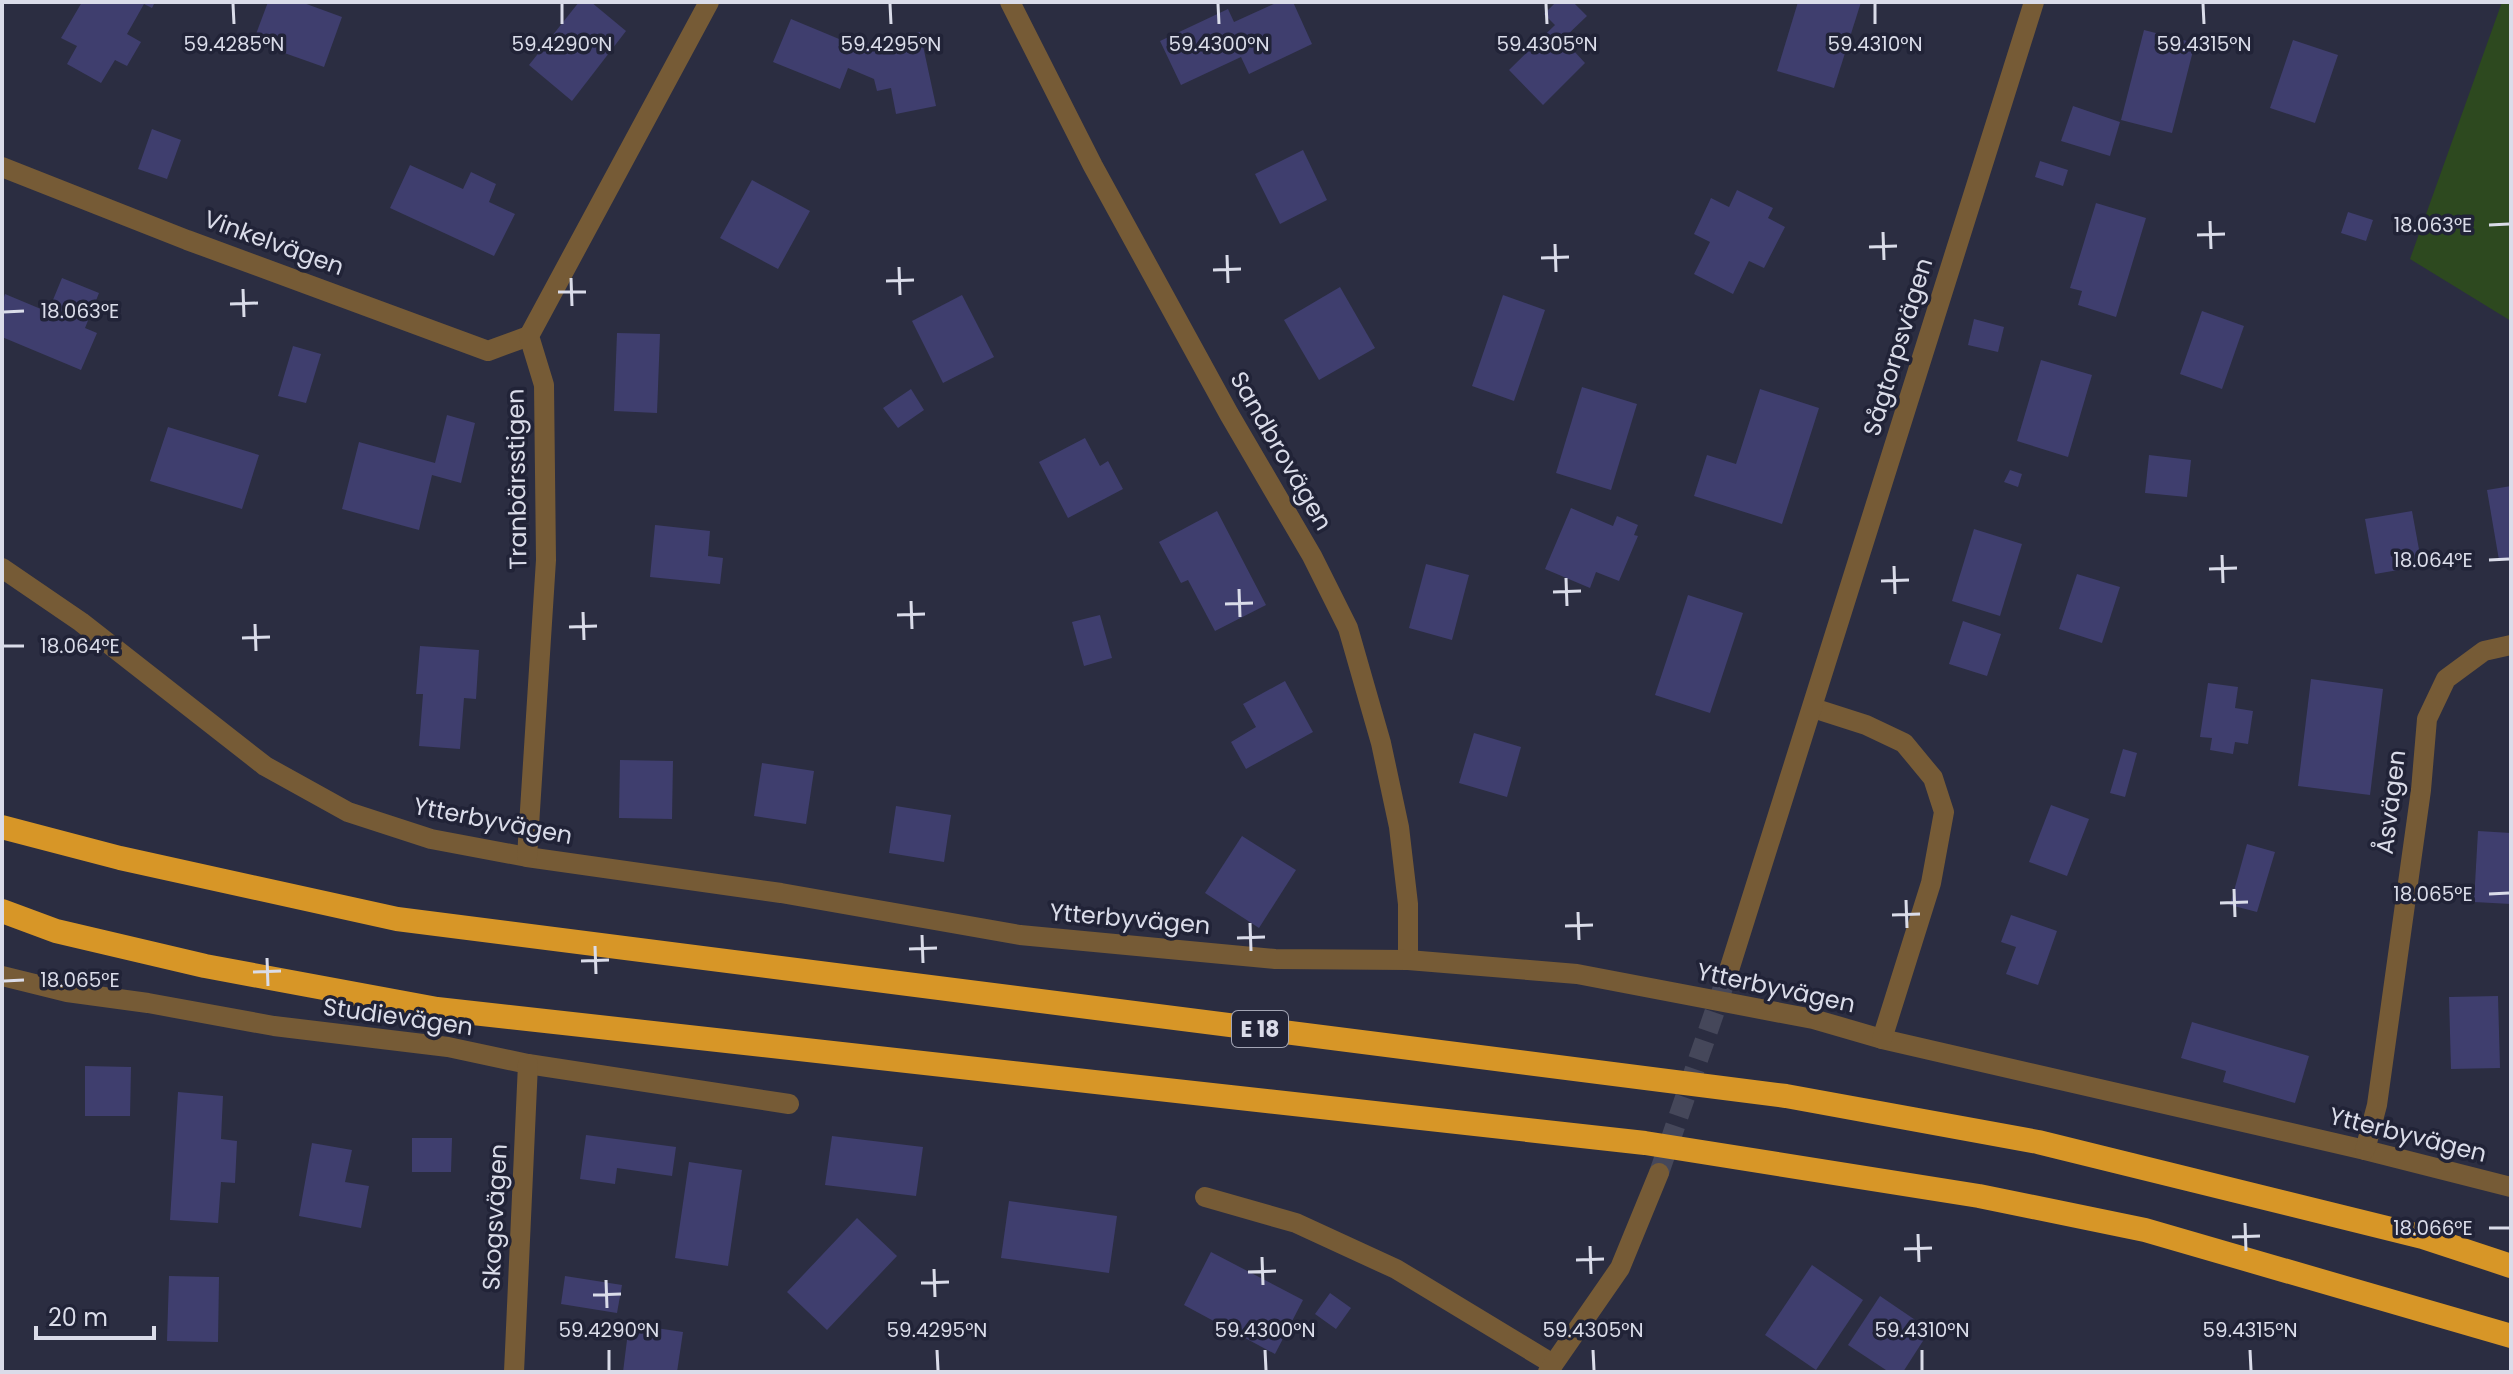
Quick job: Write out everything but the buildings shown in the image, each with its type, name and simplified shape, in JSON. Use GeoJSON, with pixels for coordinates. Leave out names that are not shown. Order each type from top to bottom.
{"type":"FeatureCollection","features":[{"type":"Feature","properties":{"kind":"highway","name":"E 18"},"geometry":{"type":"LineString","coordinates":[[2,827],[120,858],[397,919],[1786,1096],[2038,1142],[2423,1237],[2511,1266]]}},
{"type":"Feature","properties":{"kind":"highway"},"geometry":{"type":"LineString","coordinates":[[2,911],[56,931],[205,966],[437,1009],[1645,1143],[1964,1194],[2145,1230],[2511,1336]]}},
{"type":"Feature","properties":{"kind":"street"},"geometry":{"type":"LineString","coordinates":[[529,336],[709,2]]}},
{"type":"Feature","properties":{"kind":"street","name":"Sandbrovägen"},"geometry":{"type":"LineString","coordinates":[[1010,2],[1100,180],[1229,414],[1312,556],[1348,628],[1381,743],[1399,827],[1408,904],[1408,960]]}},
{"type":"Feature","properties":{"kind":"street","name":"Sågtorpsvägen"},"geometry":{"type":"LineString","coordinates":[[1730,967],[2034,2]]}},
{"type":"Feature","properties":{"kind":"street","name":"Vinkelvägen"},"geometry":{"type":"LineString","coordinates":[[2,167],[187,240],[488,351],[529,336]]}},
{"type":"Feature","properties":{"kind":"street","name":"Tranbärsstigen"},"geometry":{"type":"LineString","coordinates":[[527,857],[546,560],[544,385],[529,336]]}},
{"type":"Feature","properties":{"kind":"street","name":"Ytterbyvägen"},"geometry":{"type":"LineString","coordinates":[[2,568],[81,622],[265,766],[348,812],[431,839],[527,857],[781,893],[1020,935],[1275,959],[1408,960],[1577,974],[1813,1019],[1882,1039],[2365,1150],[2511,1187]]}},
{"type":"Feature","properties":{"kind":"street","name":"Åsvägen"},"geometry":{"type":"LineString","coordinates":[[2365,1150],[2377,1105],[2421,790],[2427,719],[2446,679],[2484,651],[2511,645]]}},
{"type":"Feature","properties":{"kind":"street"},"geometry":{"type":"LineString","coordinates":[[1813,708],[1866,725],[1904,743],[1933,778],[1944,812],[1931,883],[1882,1039]]}},
{"type":"Feature","properties":{"kind":"street","name":"Studievägen"},"geometry":{"type":"LineString","coordinates":[[2,976],[67,992],[274,1026],[448,1047],[528,1064],[789,1104]]}},
{"type":"Feature","properties":{"kind":"street","name":"Skogsvägen"},"geometry":{"type":"LineString","coordinates":[[514,1372],[528,1064]]}},
{"type":"Feature","properties":{"kind":"street"},"geometry":{"type":"LineString","coordinates":[[1205,1197],[1296,1223],[1396,1269],[1551,1368],[1620,1268],[1659,1173]]}},
{"type":"Feature","properties":{"kind":"green space"},"geometry":{"type":"Polygon","coordinates":[[[2502,2],[2511,2],[2511,321],[2410,259],[2502,2]]]}},
{"type":"Feature","properties":{"kind":"tunnel"},"geometry":{"type":"LineString","coordinates":[[1659,1173],[1730,967]]}}]}
